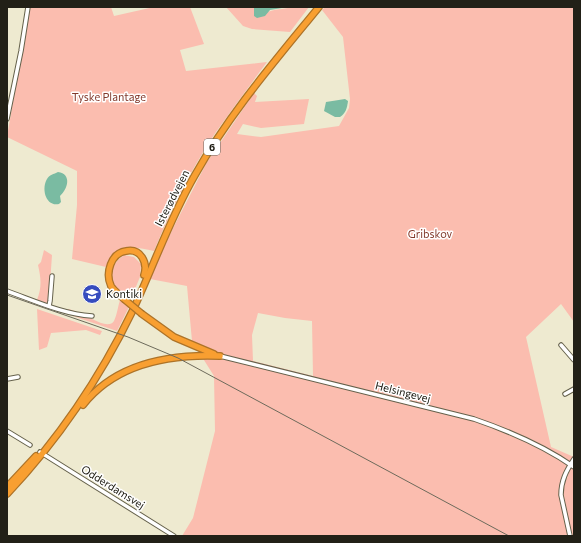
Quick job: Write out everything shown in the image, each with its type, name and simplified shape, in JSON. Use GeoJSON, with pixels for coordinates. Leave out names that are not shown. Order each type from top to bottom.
{"type":"FeatureCollection","features":[{"type":"Feature","properties":{"kind":"highway","name":"Isterødvejen"},"geometry":{"type":"LineString","coordinates":[[8,486],[42,453],[90,388],[124,328],[174,215],[204,160],[235,114],[264,75],[319,7]]}},
{"type":"Feature","properties":{"kind":"highway"},"geometry":{"type":"LineString","coordinates":[[90,388],[94,377],[130,308],[145,274],[146,268],[143,257],[138,253],[126,251],[121,253],[112,261],[109,280],[112,286],[124,299],[142,314],[174,337],[220,356]]}},
{"type":"Feature","properties":{"kind":"highway"},"geometry":{"type":"LineString","coordinates":[[62,430],[91,395],[102,385],[124,372],[142,364],[164,360],[196,356],[220,356]]}},
{"type":"Feature","properties":{"kind":"highway","name":"Isterødvejen"},"geometry":{"type":"LineString","coordinates":[[7,494],[62,430],[71,415]]}},
{"type":"Feature","properties":{"kind":"street"},"geometry":{"type":"LineString","coordinates":[[7,119],[21,51],[28,7]]}},
{"type":"Feature","properties":{"kind":"street"},"geometry":{"type":"LineString","coordinates":[[48,306],[50,301],[52,276]]}},
{"type":"Feature","properties":{"kind":"street"},"geometry":{"type":"LineString","coordinates":[[7,291],[48,306],[82,315],[92,316]]}},
{"type":"Feature","properties":{"kind":"street"},"geometry":{"type":"LineString","coordinates":[[561,345],[574,360]]}},
{"type":"Feature","properties":{"kind":"street","name":"Helsingevej"},"geometry":{"type":"LineString","coordinates":[[220,356],[476,420],[536,444],[574,467]]}},
{"type":"Feature","properties":{"kind":"street"},"geometry":{"type":"LineString","coordinates":[[7,379],[18,377]]}},
{"type":"Feature","properties":{"kind":"street"},"geometry":{"type":"LineString","coordinates":[[564,394],[574,389]]}},
{"type":"Feature","properties":{"kind":"street"},"geometry":{"type":"LineString","coordinates":[[7,431],[30,445]]}},
{"type":"Feature","properties":{"kind":"street","name":"Odderdamsvej"},"geometry":{"type":"LineString","coordinates":[[42,453],[174,536]]}},
{"type":"Feature","properties":{"kind":"street"},"geometry":{"type":"LineString","coordinates":[[570,536],[561,495],[561,488],[563,477],[574,459]]}},
{"type":"Feature","properties":{"kind":"green space","name":"Tyske Plantage"},"geometry":{"type":"Polygon","coordinates":[[[29,7],[111,7],[114,16],[154,7],[190,7],[204,44],[180,50],[186,71],[267,62],[216,132],[198,160],[174,205],[154,251],[139,248],[126,248],[115,254],[106,267],[72,259],[77,205],[77,171],[7,137],[29,7]]]}},
{"type":"Feature","properties":{"kind":"green space"},"geometry":{"type":"Polygon","coordinates":[[[226,7],[254,7],[254,16],[281,9],[309,7],[290,32],[252,29],[243,26],[226,7]]]}},
{"type":"Feature","properties":{"kind":"green space","name":"Gribskov"},"geometry":{"type":"Polygon","coordinates":[[[325,7],[574,7],[574,322],[561,304],[526,337],[551,447],[574,457],[574,536],[182,536],[193,518],[215,431],[214,376],[192,341],[187,286],[150,279],[168,238],[207,162],[254,93],[257,96],[255,102],[309,99],[304,124],[261,128],[243,124],[237,134],[261,137],[339,126],[349,108],[350,99],[343,37],[322,10],[325,7]],[[258,313],[252,335],[253,361],[313,376],[312,321],[258,313]]]}},
{"type":"Feature","properties":{"kind":"green space"},"geometry":{"type":"Polygon","coordinates":[[[44,250],[52,255],[49,298],[47,303],[37,300],[40,291],[40,274],[38,265],[41,262],[44,250]]]}},
{"type":"Feature","properties":{"kind":"green space"},"geometry":{"type":"Polygon","coordinates":[[[124,255],[134,257],[141,264],[140,277],[130,301],[119,291],[112,280],[111,274],[117,261],[124,255]]]}},
{"type":"Feature","properties":{"kind":"green space"},"geometry":{"type":"Polygon","coordinates":[[[120,300],[129,307],[117,331],[67,314],[68,309],[78,312],[97,322],[111,324],[115,319],[120,300]]]}},
{"type":"Feature","properties":{"kind":"green space"},"geometry":{"type":"Polygon","coordinates":[[[37,309],[102,331],[100,335],[86,330],[51,333],[47,347],[39,350],[37,309]]]}},
{"type":"Feature","properties":{"kind":"shaded area"},"geometry":{"type":"Polygon","coordinates":[[[254,7],[288,7],[270,10],[265,16],[257,18],[254,16],[254,7]]]}},
{"type":"Feature","properties":{"kind":"shaded area"},"geometry":{"type":"Polygon","coordinates":[[[345,99],[348,101],[347,108],[344,114],[340,117],[335,117],[324,111],[326,102],[345,99]]]}},
{"type":"Feature","properties":{"kind":"shaded area"},"geometry":{"type":"Polygon","coordinates":[[[58,172],[62,173],[67,179],[67,186],[60,196],[61,202],[59,204],[55,204],[51,203],[46,196],[45,183],[48,178],[58,172]]]}},
{"type":"Feature","properties":{"kind":"railway"},"geometry":{"type":"LineString","coordinates":[[7,295],[128,337],[178,358],[509,536]]}},
{"type":"Feature","properties":{"kind":"place","name":"Kontiki"},"geometry":{"type":"Point","coordinates":[92,294]}}]}
